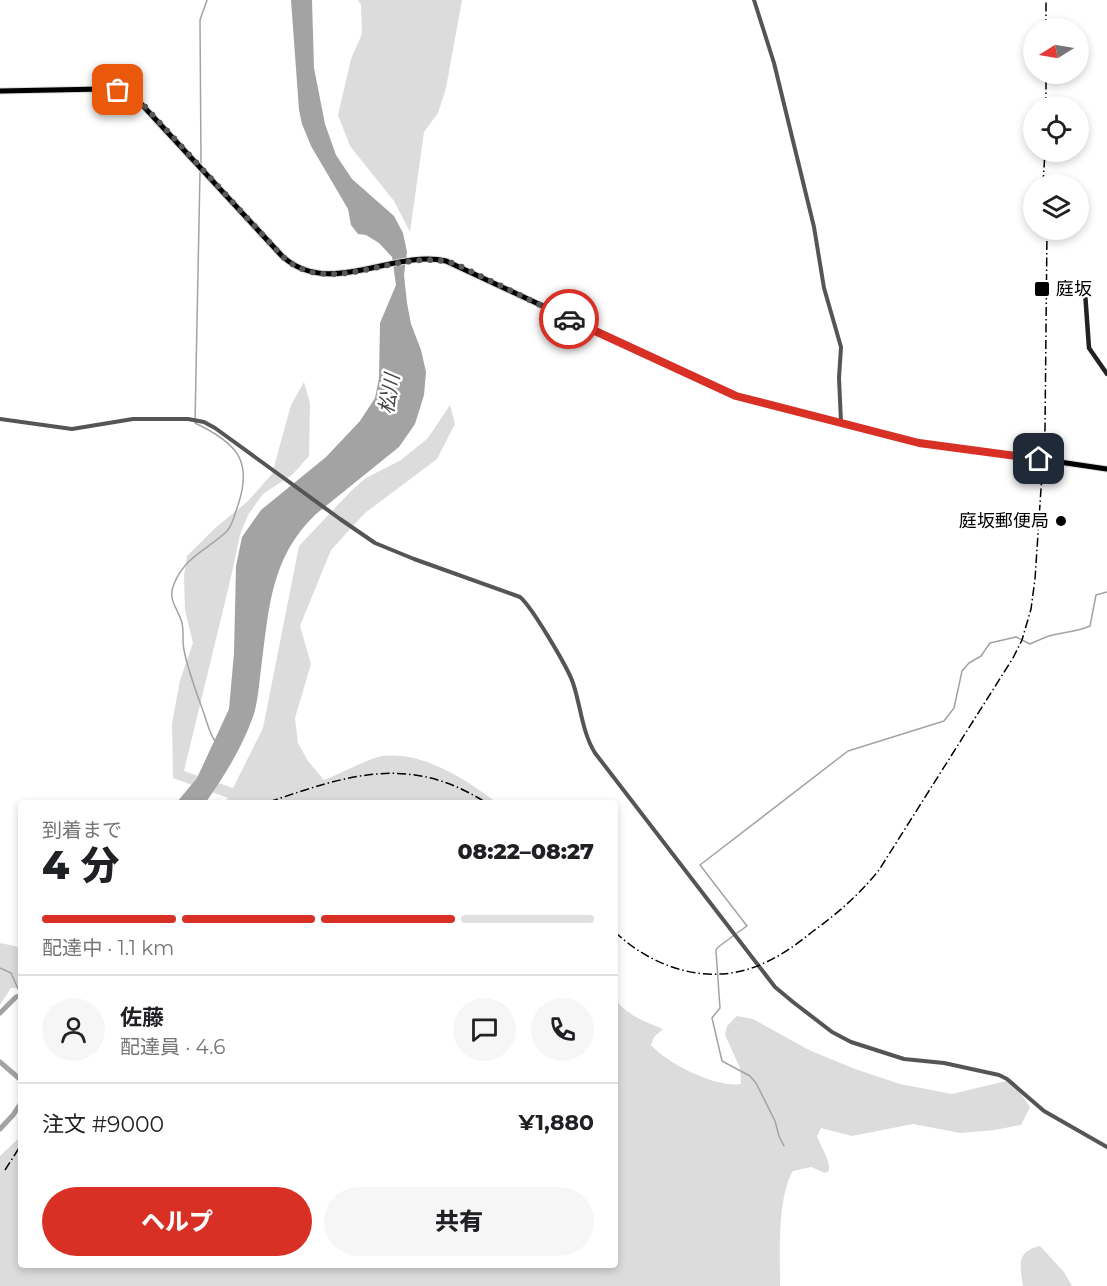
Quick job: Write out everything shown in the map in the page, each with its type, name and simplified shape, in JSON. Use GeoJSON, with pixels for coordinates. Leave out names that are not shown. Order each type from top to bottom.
{"type":"FeatureCollection","features":[{"type":"Feature","properties":{"kind":"main road"},"geometry":{"type":"LineString","coordinates":[[0,91],[103,89],[129,93],[144,105],[275,249],[292,265],[310,273],[326,274],[431,259],[453,263],[727,393],[919,443],[1107,469]]}},
{"type":"Feature","properties":{"kind":"main road"},"geometry":{"type":"LineString","coordinates":[[1062,292],[1085,292],[1089,348],[1107,374]]}},
{"type":"Feature","properties":{"kind":"street"},"geometry":{"type":"LineString","coordinates":[[754,0],[774,63],[812,218],[824,288],[841,347],[839,378],[841,423]]}},
{"type":"Feature","properties":{"kind":"street"},"geometry":{"type":"LineString","coordinates":[[0,419],[72,429],[133,419],[196,420],[215,428],[357,532],[395,552],[520,597],[526,602],[568,672],[586,735],[595,753],[778,990],[832,1032],[850,1042],[904,1059],[949,1064],[999,1075],[1007,1079],[1044,1111],[1107,1147]]}},
{"type":"Feature","properties":{"kind":"shaded area"},"geometry":{"type":"Polygon","coordinates":[[[358,0],[462,0],[446,88],[438,113],[424,132],[410,232],[394,201],[350,146],[338,115],[351,59],[362,34],[361,5],[358,0]]]}},
{"type":"Feature","properties":{"kind":"shaded area"},"geometry":{"type":"Polygon","coordinates":[[[304,382],[310,403],[309,456],[293,474],[263,494],[248,515],[240,535],[184,771],[233,788],[263,728],[299,546],[366,478],[401,460],[428,438],[450,405],[455,424],[437,459],[365,513],[331,550],[300,626],[311,664],[295,718],[298,743],[308,761],[324,780],[378,757],[399,756],[414,758],[444,769],[493,800],[226,800],[228,798],[173,778],[172,724],[180,680],[193,643],[185,610],[184,576],[187,556],[214,529],[247,502],[272,474],[291,405],[304,382]]]}},
{"type":"Feature","properties":{"kind":"shaded area"},"geometry":{"type":"Polygon","coordinates":[[[0,943],[18,948],[18,988],[11,988],[0,1005],[0,943]]]}},
{"type":"Feature","properties":{"kind":"shaded area"},"geometry":{"type":"Polygon","coordinates":[[[618,1003],[631,1014],[663,1029],[654,1037],[651,1045],[669,1060],[693,1073],[719,1082],[741,1084],[740,1068],[725,1035],[727,1026],[737,1016],[753,1019],[809,1050],[900,1084],[952,1094],[1006,1081],[1017,1088],[1030,1107],[1021,1125],[995,1130],[960,1133],[913,1124],[852,1136],[821,1128],[817,1136],[827,1157],[829,1171],[825,1173],[811,1167],[793,1171],[784,1196],[780,1227],[780,1286],[0,1286],[0,1156],[18,1139],[18,1268],[618,1268],[618,1003]]]}},
{"type":"Feature","properties":{"kind":"shaded area"},"geometry":{"type":"Polygon","coordinates":[[[1040,1246],[1064,1272],[1072,1286],[1023,1286],[1021,1260],[1032,1248],[1040,1246]]]}},
{"type":"Feature","properties":{"kind":"water"},"geometry":{"type":"Polygon","coordinates":[[[291,0],[312,0],[314,68],[325,124],[336,155],[352,179],[394,216],[403,233],[407,252],[404,275],[407,303],[426,372],[424,395],[415,424],[399,447],[316,514],[289,548],[274,586],[254,714],[245,737],[227,771],[207,800],[179,800],[197,778],[229,709],[234,653],[236,566],[242,537],[261,510],[326,457],[360,421],[375,398],[379,378],[380,323],[396,285],[392,257],[379,243],[366,235],[358,234],[351,225],[348,209],[311,146],[299,110],[291,0]]]}},
{"type":"Feature","properties":{"kind":"waterway"},"geometry":{"type":"LineString","coordinates":[[201,164],[200,20],[207,0]]}},
{"type":"Feature","properties":{"kind":"waterway"},"geometry":{"type":"LineString","coordinates":[[200,172],[195,423],[210,430],[231,446],[238,455],[244,478],[242,492],[229,528],[184,567],[174,584],[172,595],[182,623],[183,647],[190,673],[215,741]]}},
{"type":"Feature","properties":{"kind":"waterway"},"geometry":{"type":"LineString","coordinates":[[737,933],[747,926],[700,865],[848,751],[944,721],[954,708],[962,671],[969,663],[981,656],[990,643],[1016,637],[1030,644],[1049,636],[1090,626],[1096,595],[1107,592]]}},
{"type":"Feature","properties":{"kind":"waterway"},"geometry":{"type":"LineString","coordinates":[[733,936],[716,951],[720,1008],[712,1018],[722,1061],[750,1076],[756,1083],[775,1121],[784,1146]]}},
{"type":"Feature","properties":{"kind":"waterway"},"geometry":{"type":"LineString","coordinates":[[0,968],[11,973],[18,989]]}},
{"type":"Feature","properties":{"kind":"waterway","name":"松川"},"geometry":{"type":"LineString","coordinates":[[0,1013],[18,996]]}},
{"type":"Feature","properties":{"kind":"waterway","name":"松川"},"geometry":{"type":"LineString","coordinates":[[0,1062],[18,1077]]}},
{"type":"Feature","properties":{"kind":"waterway","name":"松川"},"geometry":{"type":"LineString","coordinates":[[0,1129],[18,1108]]}},
{"type":"Feature","properties":{"kind":"railway"},"geometry":{"type":"LineString","coordinates":[[1046,0],[1046,18]]}},
{"type":"Feature","properties":{"kind":"railway"},"geometry":{"type":"LineString","coordinates":[[1046,84],[1046,96]]}},
{"type":"Feature","properties":{"kind":"railway"},"geometry":{"type":"LineString","coordinates":[[1044,162],[1044,174]]}},
{"type":"Feature","properties":{"kind":"railway"},"geometry":{"type":"LineString","coordinates":[[618,935],[647,956],[684,971],[703,974],[743,971],[769,961],[788,949],[831,918],[864,888],[879,870],[1013,658],[1022,640],[1031,609],[1035,579],[1045,429],[1047,240]]}},
{"type":"Feature","properties":{"kind":"railway"},"geometry":{"type":"LineString","coordinates":[[275,800],[352,777],[378,774],[404,774],[430,778],[457,787],[481,800]]}},
{"type":"Feature","properties":{"kind":"railway"},"geometry":{"type":"LineString","coordinates":[[5,1170],[18,1150]]}},
{"type":"Feature","properties":{"kind":"way so far"},"geometry":{"type":"LineString","coordinates":[[118,90],[138,99],[292,265],[307,272],[329,274],[422,259],[440,260],[458,265],[569,319]]}},
{"type":"Feature","properties":{"kind":"place","name":"庭坂"},"geometry":{"type":"Point","coordinates":[1042,289]}},
{"type":"Feature","properties":{"kind":"place","name":"庭坂郵便局"},"geometry":{"type":"Point","coordinates":[1061,521]}},
{"type":"Feature","properties":{"kind":"route"},"geometry":{"type":"LineString","coordinates":[[569,319],[736,396],[919,443],[1039,459]]}}]}
